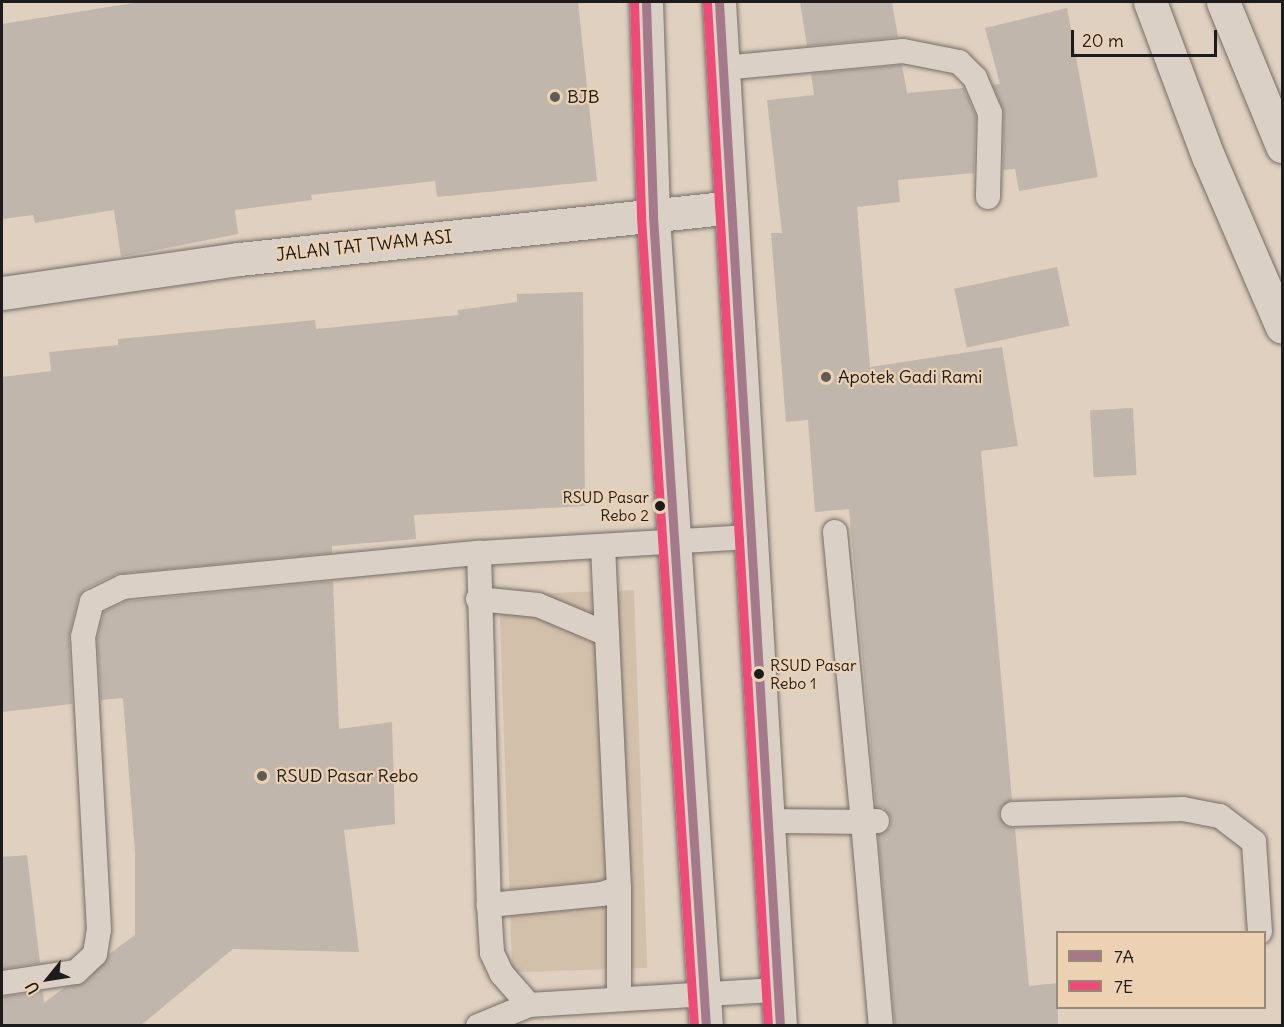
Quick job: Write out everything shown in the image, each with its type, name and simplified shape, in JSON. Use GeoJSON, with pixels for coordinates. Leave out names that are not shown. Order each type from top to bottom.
{"type":"FeatureCollection","features":[{"type":"Feature","properties":{"kind":"main road"},"geometry":{"type":"LineString","coordinates":[[646,2],[653,216],[705,1010]]}},
{"type":"Feature","properties":{"kind":"main road"},"geometry":{"type":"LineString","coordinates":[[719,2],[728,208],[780,1026]]}},
{"type":"Feature","properties":{"kind":"main road"},"geometry":{"type":"LineString","coordinates":[[1150,2],[1208,156],[1282,327]]}},
{"type":"Feature","properties":{"kind":"main road"},"geometry":{"type":"LineString","coordinates":[[1223,2],[1282,146]]}},
{"type":"Feature","properties":{"kind":"main road","name":"JALAN TAT TWAM ASI"},"geometry":{"type":"LineString","coordinates":[[2,293],[239,259],[728,208]]}},
{"type":"Feature","properties":{"kind":"lane"},"geometry":{"type":"LineString","coordinates":[[723,68],[903,51],[959,62],[975,78],[990,113],[988,197]]}},
{"type":"Feature","properties":{"kind":"lane"},"geometry":{"type":"LineString","coordinates":[[835,532],[870,821],[881,1026]]}},
{"type":"Feature","properties":{"kind":"lane"},"geometry":{"type":"LineString","coordinates":[[2,983],[76,972],[95,954],[99,930],[83,637],[93,602],[123,587],[479,553],[750,537]]}},
{"type":"Feature","properties":{"kind":"lane"},"geometry":{"type":"LineString","coordinates":[[603,546],[619,888],[619,998]]}},
{"type":"Feature","properties":{"kind":"lane"},"geometry":{"type":"LineString","coordinates":[[479,553],[478,599],[492,953],[502,974],[529,1005]]}},
{"type":"Feature","properties":{"kind":"lane"},"geometry":{"type":"LineString","coordinates":[[478,599],[538,605],[607,634]]}},
{"type":"Feature","properties":{"kind":"lane"},"geometry":{"type":"LineString","coordinates":[[1014,814],[1183,809],[1220,816],[1254,842],[1260,931]]}},
{"type":"Feature","properties":{"kind":"lane"},"geometry":{"type":"LineString","coordinates":[[768,821],[870,821]]}},
{"type":"Feature","properties":{"kind":"lane"},"geometry":{"type":"LineString","coordinates":[[489,905],[602,894],[619,888]]}},
{"type":"Feature","properties":{"kind":"lane"},"geometry":{"type":"LineString","coordinates":[[478,1026],[529,1005],[619,998],[705,1010],[777,990]]}},
{"type":"Feature","properties":{"kind":"shaded area"},"geometry":{"type":"Polygon","coordinates":[[[634,590],[647,968],[512,972],[499,595],[634,590]]]}},
{"type":"Feature","properties":{"kind":"building"},"geometry":{"type":"Polygon","coordinates":[[[140,2],[578,2],[597,181],[437,197],[435,181],[311,195],[312,200],[235,210],[238,234],[121,257],[114,210],[35,223],[33,215],[2,219],[2,24],[140,2]]]}},
{"type":"Feature","properties":{"kind":"building"},"geometry":{"type":"Polygon","coordinates":[[[800,2],[892,2],[898,37],[807,46],[800,2]]]}},
{"type":"Feature","properties":{"kind":"building"},"geometry":{"type":"Polygon","coordinates":[[[1067,8],[1098,177],[1019,191],[1015,169],[1003,170],[1004,113],[993,85],[1000,84],[985,28],[1067,8]]]}},
{"type":"Feature","properties":{"kind":"building"},"geometry":{"type":"Polygon","coordinates":[[[902,65],[907,93],[964,88],[976,116],[974,173],[898,180],[900,202],[857,207],[870,367],[1002,347],[1018,446],[981,451],[1012,800],[1001,807],[999,815],[1006,826],[1015,828],[1029,986],[1056,983],[1058,1026],[895,1026],[878,835],[890,828],[891,819],[884,808],[876,807],[849,509],[815,512],[808,420],[786,422],[771,233],[782,233],[767,100],[814,95],[811,74],[902,65]]]}},
{"type":"Feature","properties":{"kind":"building"},"geometry":{"type":"Polygon","coordinates":[[[1057,267],[1069,326],[967,348],[954,289],[1057,267]]]}},
{"type":"Feature","properties":{"kind":"building"},"geometry":{"type":"Polygon","coordinates":[[[583,292],[585,506],[414,515],[416,539],[332,546],[332,553],[117,574],[85,589],[78,598],[69,637],[72,704],[2,712],[2,377],[51,371],[49,352],[118,345],[118,339],[315,320],[316,329],[458,315],[458,310],[517,302],[517,294],[583,292]]]}},
{"type":"Feature","properties":{"kind":"building"},"geometry":{"type":"Polygon","coordinates":[[[1133,408],[1137,475],[1094,477],[1090,410],[1133,408]]]}},
{"type":"Feature","properties":{"kind":"building","name":"RSUD Pasar Rebo"},"geometry":{"type":"Polygon","coordinates":[[[333,581],[339,729],[392,722],[395,824],[344,830],[359,952],[233,949],[140,1026],[2,1026],[2,997],[43,991],[44,1003],[64,988],[86,982],[109,954],[135,935],[135,852],[123,698],[101,700],[97,638],[104,612],[127,601],[333,581]]]}},
{"type":"Feature","properties":{"kind":"building"},"geometry":{"type":"Polygon","coordinates":[[[27,855],[40,963],[2,969],[2,857],[27,855]]]}},
{"type":"Feature","properties":{"kind":"transit line","name":"7E"},"geometry":{"type":"LineString","coordinates":[[634,2],[641,217],[694,1026]]}},
{"type":"Feature","properties":{"kind":"transit line","name":"7A"},"geometry":{"type":"LineString","coordinates":[[646,2],[653,216],[706,1026]]}},
{"type":"Feature","properties":{"kind":"transit line","name":"7A"},"geometry":{"type":"LineString","coordinates":[[719,2],[780,1026]]}},
{"type":"Feature","properties":{"kind":"transit line","name":"7E"},"geometry":{"type":"LineString","coordinates":[[707,3],[768,1026]]}},
{"type":"Feature","properties":{"kind":"place","name":"BJB"},"geometry":{"type":"Point","coordinates":[555,97]}},
{"type":"Feature","properties":{"kind":"place","name":"Apotek Gadi Rami"},"geometry":{"type":"Point","coordinates":[826,377]}},
{"type":"Feature","properties":{"kind":"place","name":"RSUD Pasar Rebo 2"},"geometry":{"type":"Point","coordinates":[660,506]}},
{"type":"Feature","properties":{"kind":"place","name":"RSUD Pasar Rebo 1"},"geometry":{"type":"Point","coordinates":[759,674]}},
{"type":"Feature","properties":{"kind":"place","name":"RSUD Pasar Rebo"},"geometry":{"type":"Point","coordinates":[262,776]}}]}
